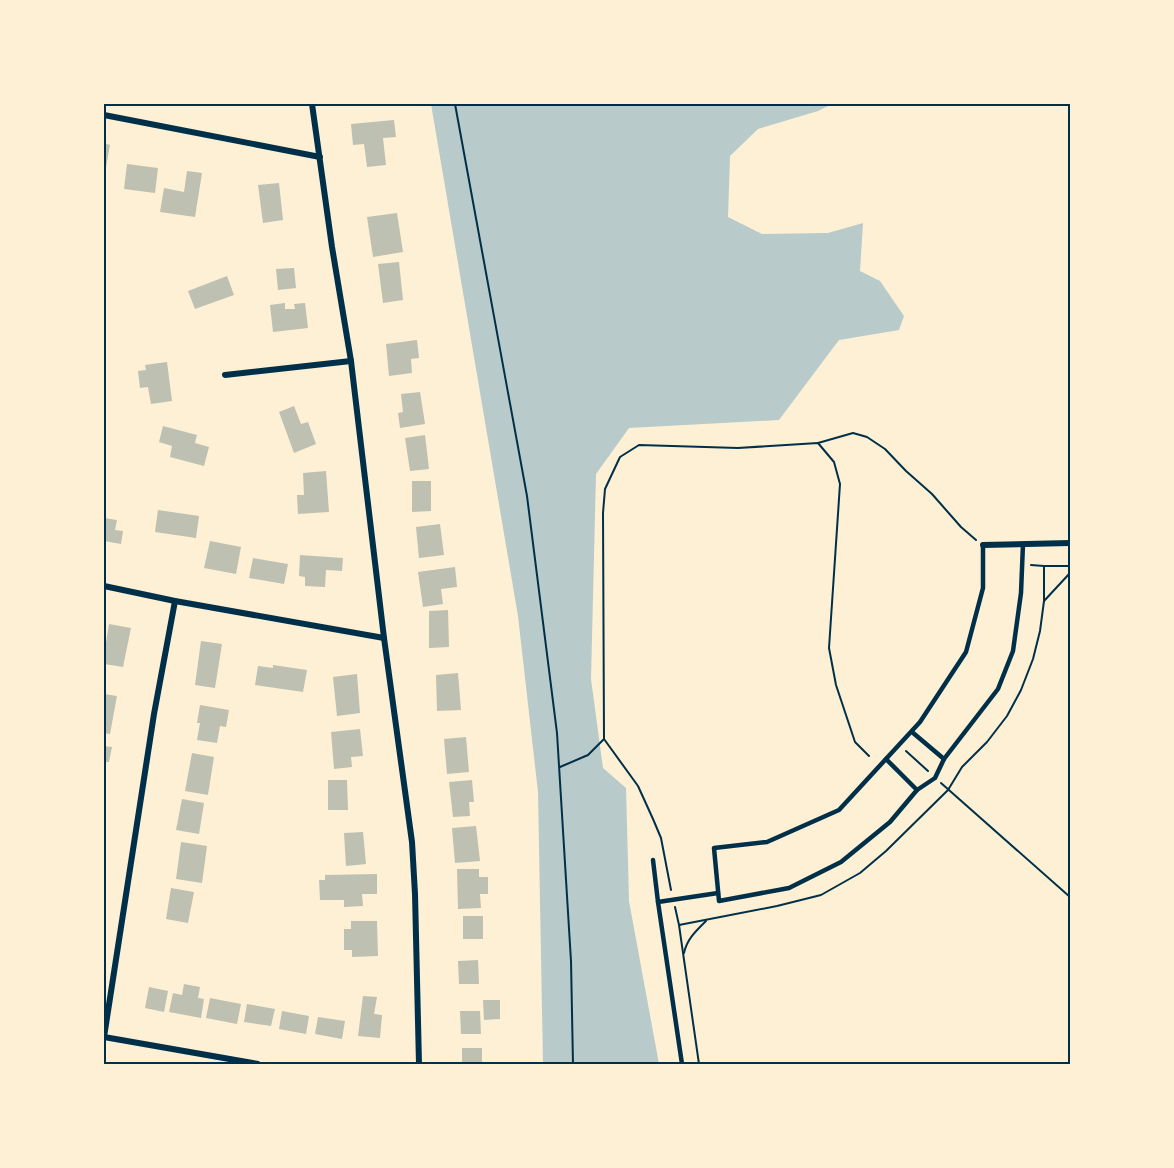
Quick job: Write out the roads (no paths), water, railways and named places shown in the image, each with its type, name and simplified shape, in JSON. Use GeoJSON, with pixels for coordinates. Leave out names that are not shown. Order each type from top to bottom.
{"type":"FeatureCollection","features":[{"type":"Feature","properties":{"kind":"street"},"geometry":{"type":"LineString","coordinates":[[312,104],[351,361],[384,638],[412,842],[419,1065]]}},
{"type":"Feature","properties":{"kind":"street"},"geometry":{"type":"LineString","coordinates":[[104,115],[320,157]]}},
{"type":"Feature","properties":{"kind":"street"},"geometry":{"type":"LineString","coordinates":[[225,375],[351,361]]}},
{"type":"Feature","properties":{"kind":"street"},"geometry":{"type":"LineString","coordinates":[[983,545],[1071,543]]}},
{"type":"Feature","properties":{"kind":"street"},"geometry":{"type":"LineString","coordinates":[[104,586],[384,638]]}},
{"type":"Feature","properties":{"kind":"street"},"geometry":{"type":"LineString","coordinates":[[176,601],[154,714],[104,1037],[258,1065]]}},
{"type":"Feature","properties":{"kind":"lane"},"geometry":{"type":"LineString","coordinates":[[983,545],[983,588],[966,652],[920,722],[839,810],[767,842],[714,848],[719,901],[789,888],[841,862],[890,822],[917,789],[935,778],[944,759],[998,689],[1013,651],[1021,593],[1023,544]]}},
{"type":"Feature","properties":{"kind":"lane"},"geometry":{"type":"LineString","coordinates":[[912,732],[944,759]]}},
{"type":"Feature","properties":{"kind":"lane"},"geometry":{"type":"LineString","coordinates":[[886,759],[917,789]]}},
{"type":"Feature","properties":{"kind":"lane"},"geometry":{"type":"LineString","coordinates":[[653,860],[682,1065]]}},
{"type":"Feature","properties":{"kind":"lane"},"geometry":{"type":"LineString","coordinates":[[658,902],[718,892]]}}]}
